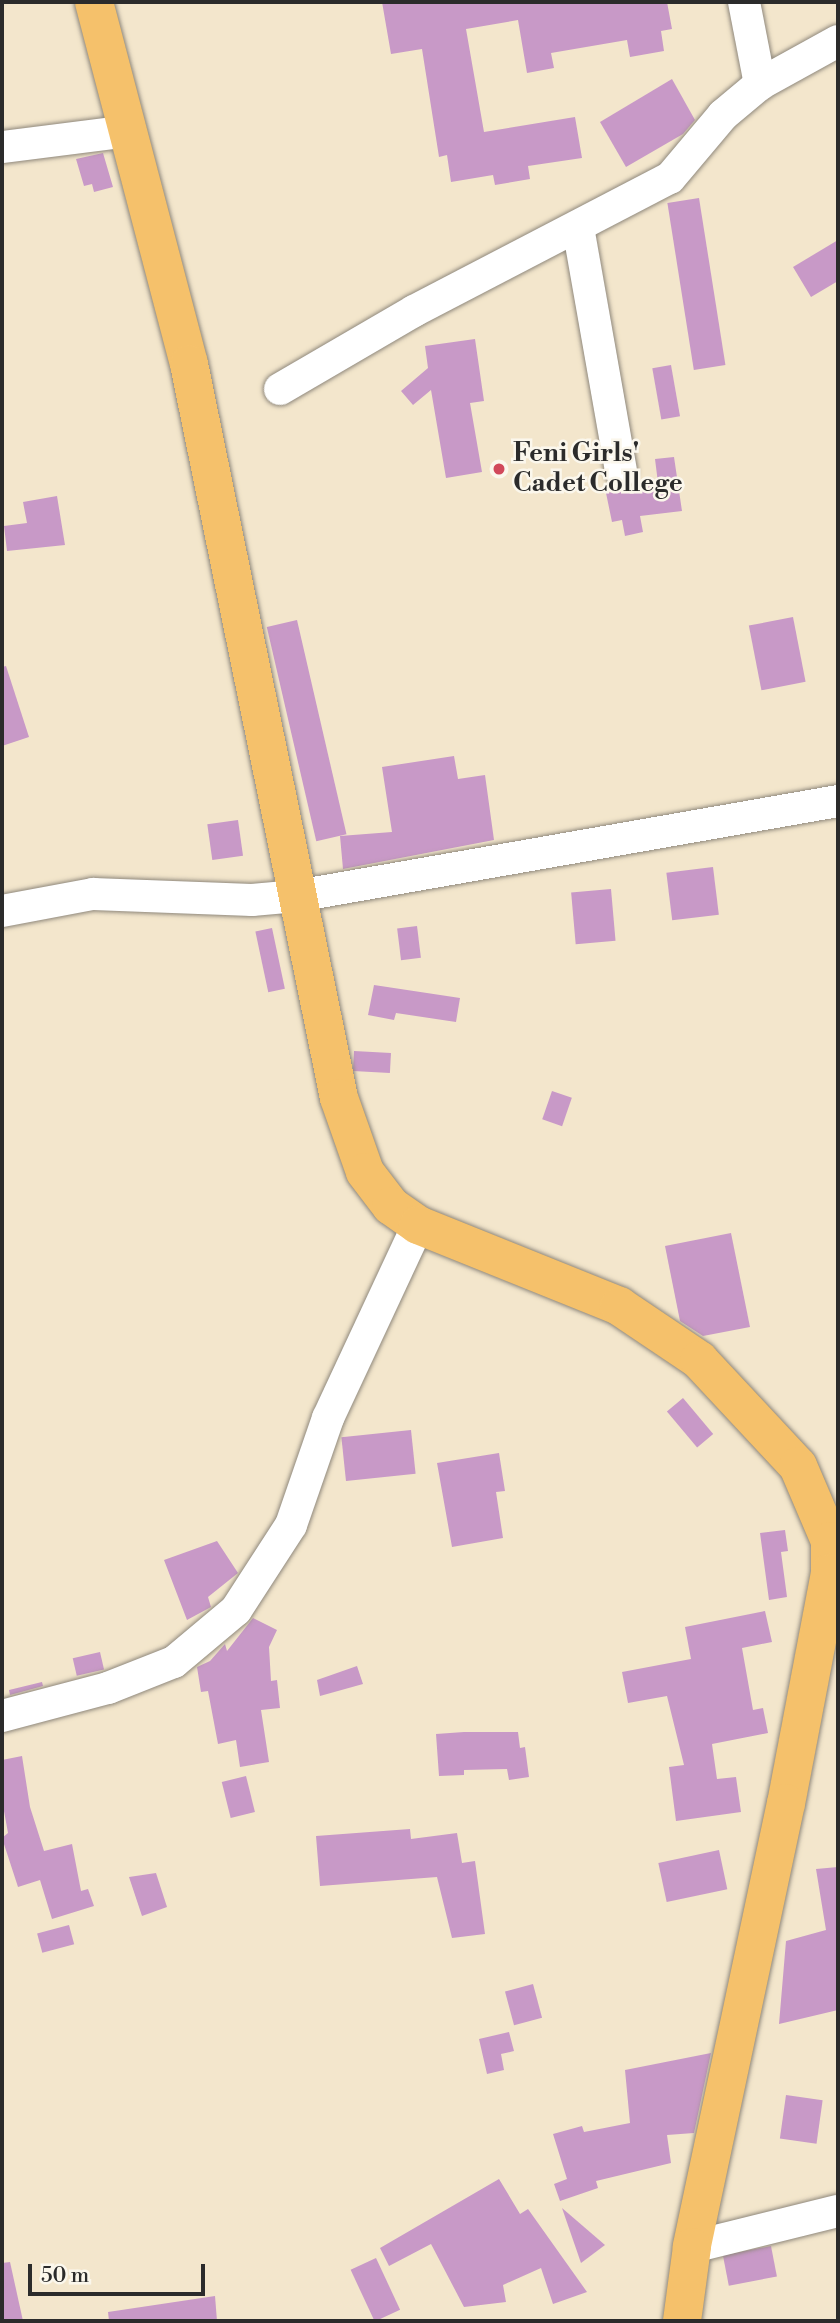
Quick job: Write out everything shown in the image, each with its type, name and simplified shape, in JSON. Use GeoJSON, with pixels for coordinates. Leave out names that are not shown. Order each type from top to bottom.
{"type":"FeatureCollection","features":[{"type":"Feature","properties":{"kind":"main road"},"geometry":{"type":"LineString","coordinates":[[94,2],[189,364],[339,1098],[365,1172],[390,1206],[418,1225],[619,1306],[699,1360],[798,1466],[834,1541],[786,1803],[692,2247],[682,2321]]}},
{"type":"Feature","properties":{"kind":"street"},"geometry":{"type":"LineString","coordinates":[[744,2],[760,84]]}},
{"type":"Feature","properties":{"kind":"street"},"geometry":{"type":"LineString","coordinates":[[280,389],[414,311],[670,178],[723,116],[760,84],[838,41]]}},
{"type":"Feature","properties":{"kind":"street"},"geometry":{"type":"LineString","coordinates":[[2,147],[128,131]]}},
{"type":"Feature","properties":{"kind":"street"},"geometry":{"type":"LineString","coordinates":[[578,227],[621,471]]}},
{"type":"Feature","properties":{"kind":"street"},"geometry":{"type":"LineString","coordinates":[[2,911],[93,894],[252,900],[296,896],[838,801]]}},
{"type":"Feature","properties":{"kind":"street"},"geometry":{"type":"LineString","coordinates":[[2,1716],[108,1688],[174,1662],[236,1610],[291,1525],[328,1418],[418,1225]]}},
{"type":"Feature","properties":{"kind":"street"},"geometry":{"type":"LineString","coordinates":[[692,2247],[838,2211]]}},
{"type":"Feature","properties":{"kind":"building"},"geometry":{"type":"Polygon","coordinates":[[[382,2],[667,2],[672,29],[661,31],[664,51],[630,57],[627,40],[551,53],[554,68],[527,73],[518,20],[466,29],[484,132],[575,117],[582,158],[528,166],[530,179],[495,185],[493,175],[451,182],[447,155],[439,157],[422,49],[391,54],[382,2]]]}},
{"type":"Feature","properties":{"kind":"building"},"geometry":{"type":"Polygon","coordinates":[[[672,79],[695,120],[683,134],[626,167],[600,122],[672,79]]]}},
{"type":"Feature","properties":{"kind":"building"},"geometry":{"type":"Polygon","coordinates":[[[103,153],[113,187],[94,192],[92,184],[84,186],[76,159],[103,153]]]}},
{"type":"Feature","properties":{"kind":"building"},"geometry":{"type":"Polygon","coordinates":[[[699,198],[725,365],[694,370],[667,203],[699,198]]]}},
{"type":"Feature","properties":{"kind":"building"},"geometry":{"type":"Polygon","coordinates":[[[838,240],[838,281],[811,297],[793,267],[838,240]]]}},
{"type":"Feature","properties":{"kind":"building"},"geometry":{"type":"Polygon","coordinates":[[[475,339],[484,401],[470,403],[482,472],[446,478],[431,390],[413,405],[401,391],[428,368],[425,346],[475,339]]]}},
{"type":"Feature","properties":{"kind":"building"},"geometry":{"type":"Polygon","coordinates":[[[671,365],[680,416],[661,420],[652,368],[671,365]]]}},
{"type":"Feature","properties":{"kind":"building"},"geometry":{"type":"Polygon","coordinates":[[[674,457],[682,511],[640,516],[643,532],[625,536],[622,520],[612,522],[606,493],[658,483],[655,459],[674,457]]]}},
{"type":"Feature","properties":{"kind":"building"},"geometry":{"type":"Polygon","coordinates":[[[57,496],[65,545],[7,551],[4,526],[27,523],[23,502],[57,496]]]}},
{"type":"Feature","properties":{"kind":"building"},"geometry":{"type":"Polygon","coordinates":[[[793,617],[806,682],[761,690],[749,626],[793,617]]]}},
{"type":"Feature","properties":{"kind":"building"},"geometry":{"type":"Polygon","coordinates":[[[297,620],[346,834],[316,841],[267,627],[297,620]]]}},
{"type":"Feature","properties":{"kind":"building"},"geometry":{"type":"Polygon","coordinates":[[[6,666],[29,737],[2,746],[2,667],[6,666]]]}},
{"type":"Feature","properties":{"kind":"building"},"geometry":{"type":"Polygon","coordinates":[[[454,756],[458,779],[485,775],[494,840],[343,869],[340,836],[392,832],[382,767],[454,756]]]}},
{"type":"Feature","properties":{"kind":"building"},"geometry":{"type":"Polygon","coordinates":[[[238,820],[243,856],[212,860],[207,824],[238,820]]]}},
{"type":"Feature","properties":{"kind":"building"},"geometry":{"type":"Polygon","coordinates":[[[713,867],[719,915],[672,920],[666,873],[713,867]]]}},
{"type":"Feature","properties":{"kind":"building"},"geometry":{"type":"Polygon","coordinates":[[[611,889],[616,941],[576,944],[571,892],[611,889]]]}},
{"type":"Feature","properties":{"kind":"building"},"geometry":{"type":"Polygon","coordinates":[[[417,926],[421,958],[401,960],[397,928],[417,926]]]}},
{"type":"Feature","properties":{"kind":"building"},"geometry":{"type":"Polygon","coordinates":[[[272,928],[285,989],[268,992],[255,932],[272,928]]]}},
{"type":"Feature","properties":{"kind":"building"},"geometry":{"type":"Polygon","coordinates":[[[374,985],[460,998],[456,1022],[396,1013],[394,1020],[368,1015],[374,985]]]}},
{"type":"Feature","properties":{"kind":"building"},"geometry":{"type":"Polygon","coordinates":[[[354,1051],[391,1053],[390,1073],[353,1071],[354,1051]]]}},
{"type":"Feature","properties":{"kind":"building"},"geometry":{"type":"Polygon","coordinates":[[[552,1091],[572,1098],[562,1126],[542,1119],[552,1091]]]}},
{"type":"Feature","properties":{"kind":"building"},"geometry":{"type":"Polygon","coordinates":[[[731,1233],[750,1327],[703,1336],[680,1321],[665,1246],[731,1233]]]}},
{"type":"Feature","properties":{"kind":"building"},"geometry":{"type":"Polygon","coordinates":[[[683,1398],[713,1434],[697,1448],[667,1411],[683,1398]]]}},
{"type":"Feature","properties":{"kind":"building"},"geometry":{"type":"Polygon","coordinates":[[[411,1430],[416,1474],[346,1481],[341,1437],[411,1430]]]}},
{"type":"Feature","properties":{"kind":"building"},"geometry":{"type":"Polygon","coordinates":[[[499,1453],[505,1491],[496,1492],[503,1538],[452,1547],[437,1463],[499,1453]]]}},
{"type":"Feature","properties":{"kind":"building"},"geometry":{"type":"Polygon","coordinates":[[[785,1530],[788,1551],[781,1552],[787,1597],[769,1600],[760,1533],[785,1530]]]}},
{"type":"Feature","properties":{"kind":"building"},"geometry":{"type":"Polygon","coordinates":[[[217,1541],[238,1573],[208,1597],[211,1607],[187,1620],[164,1560],[217,1541]]]}},
{"type":"Feature","properties":{"kind":"building"},"geometry":{"type":"Polygon","coordinates":[[[765,1611],[772,1642],[742,1648],[753,1710],[763,1708],[768,1733],[712,1744],[717,1779],[736,1777],[741,1812],[676,1821],[669,1767],[684,1765],[667,1696],[628,1703],[622,1672],[691,1659],[685,1627],[765,1611]]]}},
{"type":"Feature","properties":{"kind":"building"},"geometry":{"type":"Polygon","coordinates":[[[253,1618],[277,1630],[269,1647],[271,1681],[277,1680],[280,1708],[261,1710],[269,1762],[240,1767],[236,1740],[218,1744],[208,1691],[201,1692],[197,1667],[210,1661],[225,1644],[227,1651],[253,1618]]]}},
{"type":"Feature","properties":{"kind":"building"},"geometry":{"type":"Polygon","coordinates":[[[100,1652],[104,1670],[77,1676],[73,1658],[100,1652]]]}},
{"type":"Feature","properties":{"kind":"building"},"geometry":{"type":"Polygon","coordinates":[[[357,1666],[363,1684],[320,1696],[317,1680],[357,1666]]]}},
{"type":"Feature","properties":{"kind":"building"},"geometry":{"type":"Polygon","coordinates":[[[42,1682],[43,1686],[10,1695],[9,1690],[42,1682]]]}},
{"type":"Feature","properties":{"kind":"building"},"geometry":{"type":"Polygon","coordinates":[[[518,1732],[520,1748],[525,1747],[529,1777],[509,1780],[507,1769],[464,1770],[464,1775],[439,1776],[436,1734],[518,1732]]]}},
{"type":"Feature","properties":{"kind":"building"},"geometry":{"type":"Polygon","coordinates":[[[22,1756],[30,1807],[44,1851],[72,1844],[81,1891],[88,1889],[94,1906],[52,1919],[40,1880],[18,1887],[2,1838],[8,1833],[2,1800],[2,1760],[22,1756]]]}},
{"type":"Feature","properties":{"kind":"building"},"geometry":{"type":"Polygon","coordinates":[[[246,1776],[255,1812],[231,1818],[222,1782],[246,1776]]]}},
{"type":"Feature","properties":{"kind":"building"},"geometry":{"type":"Polygon","coordinates":[[[410,1829],[411,1839],[457,1833],[462,1863],[475,1861],[485,1934],[452,1938],[437,1877],[320,1886],[316,1836],[410,1829]]]}},
{"type":"Feature","properties":{"kind":"building"},"geometry":{"type":"Polygon","coordinates":[[[719,1850],[727,1889],[667,1902],[658,1863],[719,1850]]]}},
{"type":"Feature","properties":{"kind":"building"},"geometry":{"type":"Polygon","coordinates":[[[838,1867],[838,2010],[779,2024],[786,1941],[826,1930],[816,1869],[838,1867]]]}},
{"type":"Feature","properties":{"kind":"building"},"geometry":{"type":"Polygon","coordinates":[[[156,1873],[167,1907],[142,1916],[129,1877],[156,1873]]]}},
{"type":"Feature","properties":{"kind":"building"},"geometry":{"type":"Polygon","coordinates":[[[69,1925],[74,1944],[42,1953],[37,1934],[69,1925]]]}},
{"type":"Feature","properties":{"kind":"building"},"geometry":{"type":"Polygon","coordinates":[[[533,1984],[542,2018],[514,2025],[505,1992],[533,1984]]]}},
{"type":"Feature","properties":{"kind":"building"},"geometry":{"type":"Polygon","coordinates":[[[509,2032],[514,2051],[501,2054],[504,2070],[487,2074],[479,2039],[509,2032]]]}},
{"type":"Feature","properties":{"kind":"building"},"geometry":{"type":"Polygon","coordinates":[[[711,2053],[694,2133],[667,2135],[671,2163],[596,2181],[598,2188],[560,2201],[554,2184],[567,2179],[553,2134],[582,2126],[584,2132],[630,2123],[625,2070],[711,2053]]]}},
{"type":"Feature","properties":{"kind":"building"},"geometry":{"type":"Polygon","coordinates":[[[786,2095],[823,2100],[817,2144],[780,2139],[786,2095]]]}},
{"type":"Feature","properties":{"kind":"building"},"geometry":{"type":"Polygon","coordinates":[[[499,2179],[520,2214],[528,2209],[587,2292],[553,2304],[541,2268],[503,2285],[506,2302],[464,2307],[431,2244],[389,2266],[380,2248],[499,2179]]]}},
{"type":"Feature","properties":{"kind":"building"},"geometry":{"type":"Polygon","coordinates":[[[562,2208],[605,2245],[581,2263],[562,2208]]]}},
{"type":"Feature","properties":{"kind":"building"},"geometry":{"type":"Polygon","coordinates":[[[771,2246],[777,2276],[729,2286],[723,2255],[771,2246]]]}},
{"type":"Feature","properties":{"kind":"building"},"geometry":{"type":"Polygon","coordinates":[[[376,2258],[400,2310],[374,2321],[351,2270],[376,2258]]]}},
{"type":"Feature","properties":{"kind":"building"},"geometry":{"type":"Polygon","coordinates":[[[10,2262],[23,2321],[2,2321],[2,2263],[10,2262]]]}},
{"type":"Feature","properties":{"kind":"building"},"geometry":{"type":"Polygon","coordinates":[[[215,2296],[217,2321],[109,2321],[108,2312],[215,2296]]]}},
{"type":"Feature","properties":{"kind":"place","name":"Feni Girls' Cadet College"},"geometry":{"type":"Point","coordinates":[499,469]}}]}
